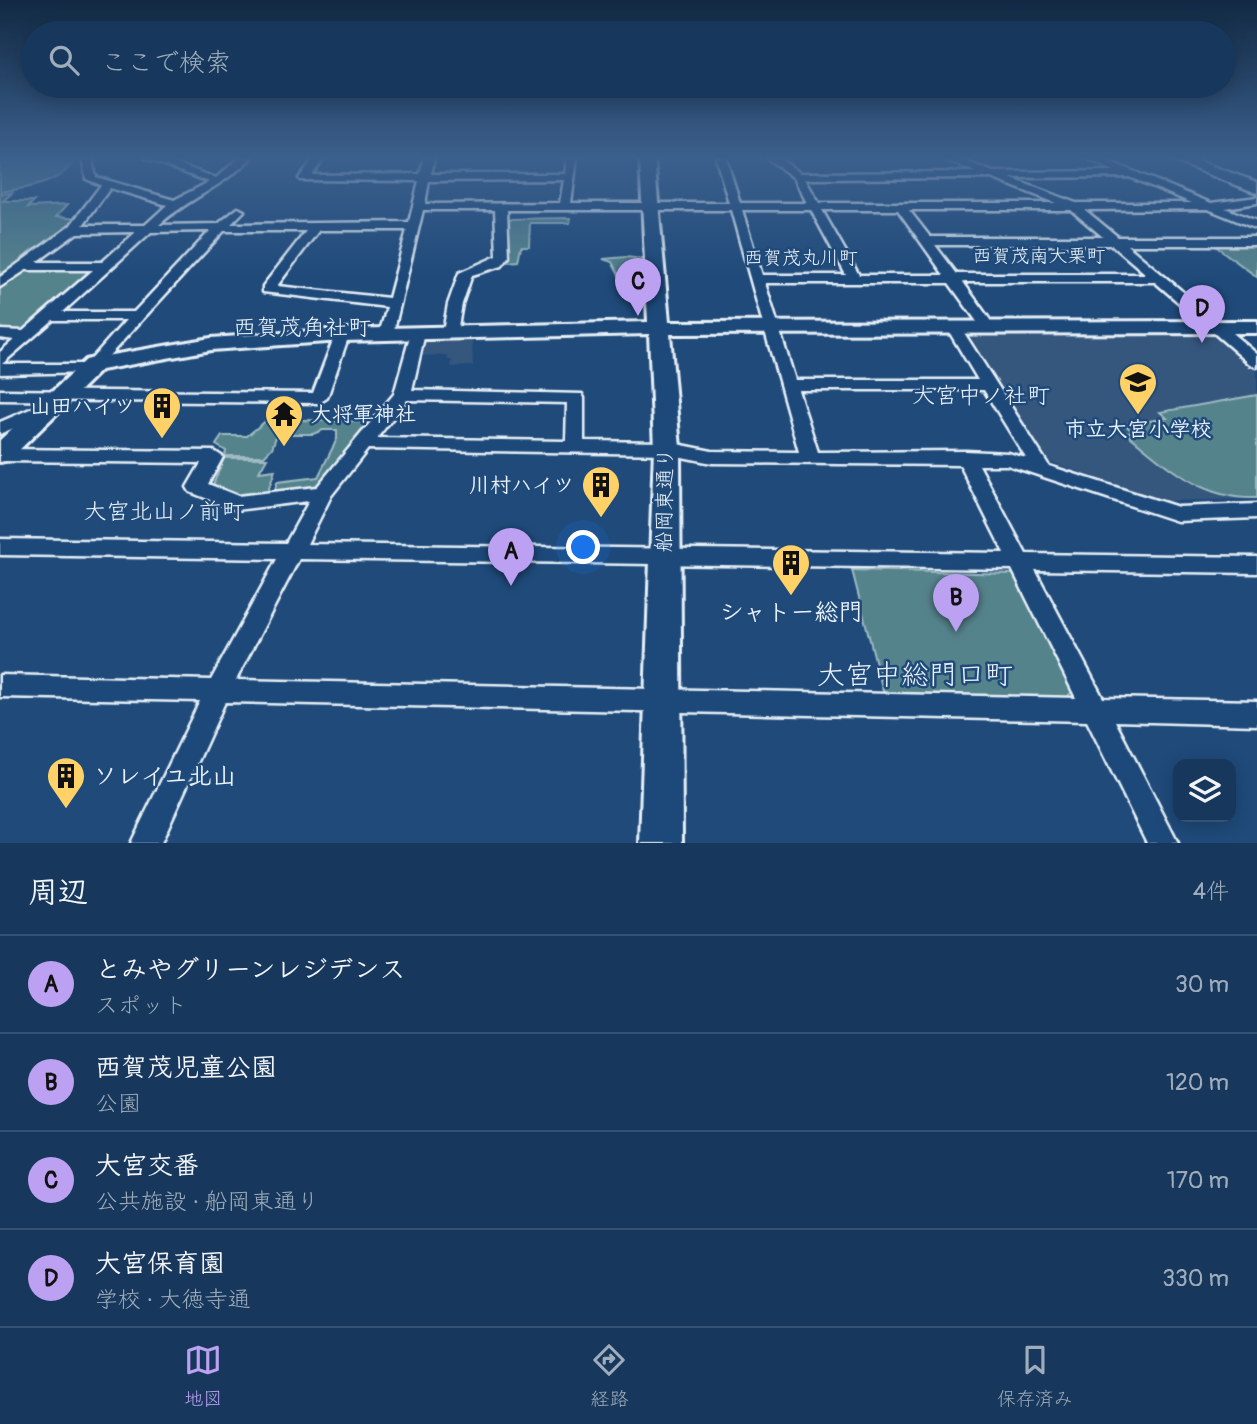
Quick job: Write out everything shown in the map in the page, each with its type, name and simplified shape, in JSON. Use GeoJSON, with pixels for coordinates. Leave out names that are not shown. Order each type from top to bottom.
{"type":"FeatureCollection","features":[{"type":"Feature","properties":{"kind":"street"},"geometry":{"type":"LineString","coordinates":[[0,283],[74,229],[97,197]]}},
{"type":"Feature","properties":{"kind":"street"},"geometry":{"type":"LineString","coordinates":[[153,197],[174,204]]}},
{"type":"Feature","properties":{"kind":"street"},"geometry":{"type":"LineString","coordinates":[[0,360],[174,204],[187,197]]}},
{"type":"Feature","properties":{"kind":"street"},"geometry":{"type":"LineString","coordinates":[[386,334],[392,303],[406,264],[420,197]]}},
{"type":"Feature","properties":{"kind":"street"},"geometry":{"type":"LineString","coordinates":[[565,206],[566,197]]}},
{"type":"Feature","properties":{"kind":"street","name":"船岡東通り"},"geometry":{"type":"LineString","coordinates":[[650,197],[667,448],[661,843]]}},
{"type":"Feature","properties":{"kind":"street"},"geometry":{"type":"LineString","coordinates":[[732,197],[810,457]]}},
{"type":"Feature","properties":{"kind":"street"},"geometry":{"type":"LineString","coordinates":[[812,197],[855,279]]}},
{"type":"Feature","properties":{"kind":"street"},"geometry":{"type":"LineString","coordinates":[[1051,197],[1074,206],[1257,362]]}},
{"type":"Feature","properties":{"kind":"street"},"geometry":{"type":"LineString","coordinates":[[1191,197],[1257,225]]}},
{"type":"Feature","properties":{"kind":"street"},"geometry":{"type":"LineString","coordinates":[[418,207],[1214,206],[1257,200]]}},
{"type":"Feature","properties":{"kind":"street"},"geometry":{"type":"LineString","coordinates":[[901,206],[988,327]]}},
{"type":"Feature","properties":{"kind":"street"},"geometry":{"type":"LineString","coordinates":[[450,332],[455,304],[466,273],[497,263],[503,257],[501,207]]}},
{"type":"Feature","properties":{"kind":"street"},"geometry":{"type":"LineString","coordinates":[[0,455],[91,367],[136,316],[238,212]]}},
{"type":"Feature","properties":{"kind":"street"},"geometry":{"type":"LineString","coordinates":[[316,226],[268,289],[392,303]]}},
{"type":"Feature","properties":{"kind":"street"},"geometry":{"type":"LineString","coordinates":[[74,229],[413,226]]}},
{"type":"Feature","properties":{"kind":"street"},"geometry":{"type":"LineString","coordinates":[[926,241],[1257,241]]}},
{"type":"Feature","properties":{"kind":"street"},"geometry":{"type":"LineString","coordinates":[[22,267],[105,266]]}},
{"type":"Feature","properties":{"kind":"street"},"geometry":{"type":"LineString","coordinates":[[757,279],[1161,278]]}},
{"type":"Feature","properties":{"kind":"street"},"geometry":{"type":"LineString","coordinates":[[49,317],[136,316]]}},
{"type":"Feature","properties":{"kind":"street"},"geometry":{"type":"LineString","coordinates":[[0,369],[91,367],[190,347],[342,335],[661,328],[1257,327]]}},
{"type":"Feature","properties":{"kind":"street"},"geometry":{"type":"LineString","coordinates":[[954,328],[1041,468]]}},
{"type":"Feature","properties":{"kind":"street"},"geometry":{"type":"LineString","coordinates":[[146,843],[218,690],[323,493],[402,395],[418,333]]}},
{"type":"Feature","properties":{"kind":"street"},"geometry":{"type":"LineString","coordinates":[[0,334],[27,336]]}},
{"type":"Feature","properties":{"kind":"street"},"geometry":{"type":"LineString","coordinates":[[0,396],[58,399],[319,398],[342,335]]}},
{"type":"Feature","properties":{"kind":"street"},"geometry":{"type":"LineString","coordinates":[[788,385],[989,385]]}},
{"type":"Feature","properties":{"kind":"street"},"geometry":{"type":"LineString","coordinates":[[402,395],[576,398],[575,447]]}},
{"type":"Feature","properties":{"kind":"street"},"geometry":{"type":"LineString","coordinates":[[0,429],[58,399]]}},
{"type":"Feature","properties":{"kind":"street"},"geometry":{"type":"LineString","coordinates":[[364,443],[667,448],[712,457],[1008,459],[1177,514],[1257,510]]}},
{"type":"Feature","properties":{"kind":"street"},"geometry":{"type":"LineString","coordinates":[[0,455],[214,457],[197,487],[236,503],[323,493]]}},
{"type":"Feature","properties":{"kind":"street"},"geometry":{"type":"LineString","coordinates":[[966,457],[1163,843]]}},
{"type":"Feature","properties":{"kind":"street"},"geometry":{"type":"LineString","coordinates":[[0,547],[1257,565]]}},
{"type":"Feature","properties":{"kind":"street"},"geometry":{"type":"LineString","coordinates":[[0,686],[1257,713]]}},
{"type":"Feature","properties":{"kind":"shaded area","name":"市立大宮小学校"},"geometry":{"type":"Polygon","coordinates":[[[1208,333],[1218,337],[1257,371],[1257,499],[1162,501],[1048,461],[967,336],[1208,333]]]}},
{"type":"Feature","properties":{"kind":"shaded area"},"geometry":{"type":"Polygon","coordinates":[[[472,335],[473,366],[451,367],[452,360],[448,360],[447,355],[416,356],[420,340],[425,337],[472,335]]]}},
{"type":"Feature","properties":{"kind":"green space"},"geometry":{"type":"Polygon","coordinates":[[[0,197],[7,197],[3,201],[34,201],[28,207],[67,205],[56,217],[79,219],[65,231],[31,251],[0,280],[0,197]]]}},
{"type":"Feature","properties":{"kind":"green space"},"geometry":{"type":"Polygon","coordinates":[[[571,218],[570,223],[530,223],[529,246],[521,246],[518,261],[509,262],[507,219],[571,218]]]}},
{"type":"Feature","properties":{"kind":"green space"},"geometry":{"type":"Polygon","coordinates":[[[1257,244],[1257,277],[1214,245],[1257,244]]]}},
{"type":"Feature","properties":{"kind":"green space"},"geometry":{"type":"Polygon","coordinates":[[[603,259],[642,259],[644,276],[620,277],[612,262],[603,259]]]}},
{"type":"Feature","properties":{"kind":"green space"},"geometry":{"type":"Polygon","coordinates":[[[27,268],[96,269],[28,330],[0,331],[0,287],[27,268]]]}},
{"type":"Feature","properties":{"kind":"green space"},"geometry":{"type":"Polygon","coordinates":[[[1257,395],[1257,498],[1237,497],[1202,487],[1171,469],[1126,433],[1132,431],[1125,425],[1167,418],[1160,412],[1257,395]]]}},
{"type":"Feature","properties":{"kind":"green space"},"geometry":{"type":"Polygon","coordinates":[[[268,419],[369,422],[316,486],[274,493],[277,482],[318,477],[337,439],[337,430],[323,430],[313,434],[277,434],[272,448],[264,456],[225,456],[226,451],[216,445],[222,436],[247,436],[268,419]]]}},
{"type":"Feature","properties":{"kind":"green space"},"geometry":{"type":"Polygon","coordinates":[[[224,458],[267,458],[259,472],[275,470],[267,494],[242,497],[213,485],[224,458]]]}},
{"type":"Feature","properties":{"kind":"green space"},"geometry":{"type":"Polygon","coordinates":[[[852,570],[1016,574],[1074,690],[1066,698],[884,695],[852,570]]]}},
{"type":"Feature","properties":{"kind":"place","name":"大宮交番"},"geometry":{"type":"Point","coordinates":[638,316]}},
{"type":"Feature","properties":{"kind":"place","name":"大宮保育園"},"geometry":{"type":"Point","coordinates":[1202,343]}},
{"type":"Feature","properties":{"kind":"place","name":"市立大宮小学校"},"geometry":{"type":"Point","coordinates":[1138,416]}},
{"type":"Feature","properties":{"kind":"place","name":"山田ハイツ"},"geometry":{"type":"Point","coordinates":[162,440]}},
{"type":"Feature","properties":{"kind":"place","name":"大将軍神社"},"geometry":{"type":"Point","coordinates":[284,448]}},
{"type":"Feature","properties":{"kind":"place","name":"川村ハイツ"},"geometry":{"type":"Point","coordinates":[601,519]}},
{"type":"Feature","properties":{"kind":"place","name":"とみやグリーンレジデンス"},"geometry":{"type":"Point","coordinates":[511,586]}},
{"type":"Feature","properties":{"kind":"place","name":"シャトー総門"},"geometry":{"type":"Point","coordinates":[791,597]}},
{"type":"Feature","properties":{"kind":"place","name":"西賀茂児童公園"},"geometry":{"type":"Point","coordinates":[956,632]}},
{"type":"Feature","properties":{"kind":"place","name":"ソレイユ北山"},"geometry":{"type":"Point","coordinates":[66,810]}},
{"type":"Feature","properties":{"kind":"district","name":"西賀茂南大栗町"},"geometry":{"type":"Point","coordinates":[1039,256]}},
{"type":"Feature","properties":{"kind":"district","name":"西賀茂丸川町"},"geometry":{"type":"Point","coordinates":[801,258]}},
{"type":"Feature","properties":{"kind":"district","name":"西賀茂角社町"},"geometry":{"type":"Point","coordinates":[302,327]}},
{"type":"Feature","properties":{"kind":"district","name":"大宮中ノ社町"},"geometry":{"type":"Point","coordinates":[981,395]}},
{"type":"Feature","properties":{"kind":"district","name":"大宮北山ノ前町"},"geometry":{"type":"Point","coordinates":[164,511]}},
{"type":"Feature","properties":{"kind":"district","name":"大宮中総門口町"},"geometry":{"type":"Point","coordinates":[915,675]}}]}
